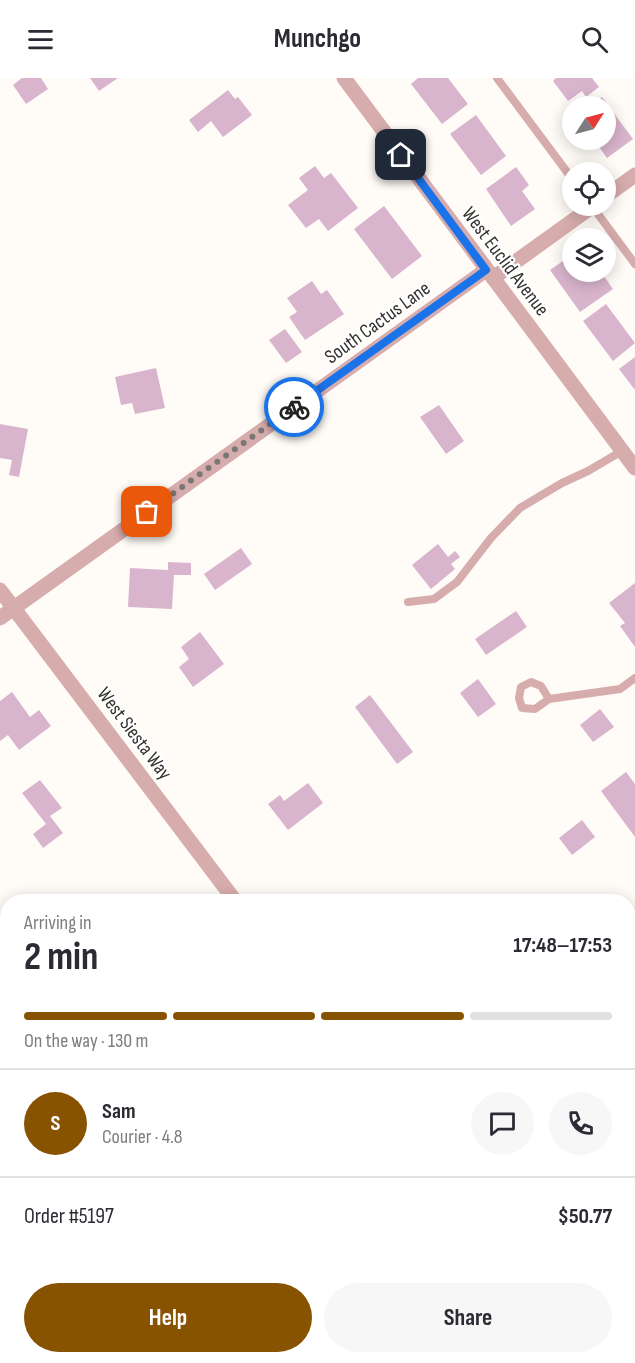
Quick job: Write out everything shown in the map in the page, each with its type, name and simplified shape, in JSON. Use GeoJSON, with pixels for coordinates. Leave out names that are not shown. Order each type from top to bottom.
{"type":"FeatureCollection","features":[{"type":"Feature","properties":{"kind":"street","name":"West Euclid Avenue"},"geometry":{"type":"LineString","coordinates":[[344,78],[635,468]]}},
{"type":"Feature","properties":{"kind":"street"},"geometry":{"type":"LineString","coordinates":[[616,189],[635,175]]}},
{"type":"Feature","properties":{"kind":"street","name":"South Cactus Lane"},"geometry":{"type":"LineString","coordinates":[[0,618],[490,274],[577,216]]}},
{"type":"Feature","properties":{"kind":"street","name":"West Siesta Way"},"geometry":{"type":"LineString","coordinates":[[0,590],[230,894]]}},
{"type":"Feature","properties":{"kind":"lane"},"geometry":{"type":"LineString","coordinates":[[497,78],[562,165]]}},
{"type":"Feature","properties":{"kind":"lane"},"geometry":{"type":"LineString","coordinates":[[599,216],[635,264]]}},
{"type":"Feature","properties":{"kind":"lane"},"geometry":{"type":"LineString","coordinates":[[408,602],[434,599],[457,582],[491,538],[520,508],[622,451]]}},
{"type":"Feature","properties":{"kind":"lane"},"geometry":{"type":"LineString","coordinates":[[549,699],[620,689],[635,678]]}},
{"type":"Feature","properties":{"kind":"building"},"geometry":{"type":"Polygon","coordinates":[[[22,78],[41,78],[48,89],[26,104],[13,85],[22,78]]]}},
{"type":"Feature","properties":{"kind":"building"},"geometry":{"type":"Polygon","coordinates":[[[90,78],[118,78],[99,91],[90,78]]]}},
{"type":"Feature","properties":{"kind":"building"},"geometry":{"type":"Polygon","coordinates":[[[418,78],[448,78],[468,104],[442,124],[411,84],[418,78]]]}},
{"type":"Feature","properties":{"kind":"building"},"geometry":{"type":"Polygon","coordinates":[[[556,78],[592,78],[599,87],[587,96],[582,91],[575,96],[564,96],[553,81],[556,78]]]}},
{"type":"Feature","properties":{"kind":"building"},"geometry":{"type":"Polygon","coordinates":[[[228,90],[235,99],[238,97],[252,115],[223,137],[211,121],[198,132],[189,120],[228,90]]]}},
{"type":"Feature","properties":{"kind":"building"},"geometry":{"type":"Polygon","coordinates":[[[476,115],[506,156],[481,175],[450,134],[476,115]]]}},
{"type":"Feature","properties":{"kind":"building"},"geometry":{"type":"Polygon","coordinates":[[[616,116],[633,139],[607,158],[601,150],[616,150],[616,116]]]}},
{"type":"Feature","properties":{"kind":"building"},"geometry":{"type":"Polygon","coordinates":[[[315,166],[324,178],[331,173],[358,208],[328,231],[319,219],[306,228],[288,205],[308,190],[299,178],[315,166]]]}},
{"type":"Feature","properties":{"kind":"building"},"geometry":{"type":"Polygon","coordinates":[[[516,167],[529,185],[522,191],[535,209],[511,226],[486,189],[516,167]]]}},
{"type":"Feature","properties":{"kind":"building"},"geometry":{"type":"Polygon","coordinates":[[[384,206],[422,256],[392,279],[354,229],[384,206]]]}},
{"type":"Feature","properties":{"kind":"building"},"geometry":{"type":"Polygon","coordinates":[[[562,262],[562,282],[608,282],[613,289],[580,312],[550,270],[562,262]]]}},
{"type":"Feature","properties":{"kind":"building"},"geometry":{"type":"Polygon","coordinates":[[[312,281],[321,294],[327,290],[344,314],[305,340],[289,317],[297,312],[287,298],[312,281]]]}},
{"type":"Feature","properties":{"kind":"building"},"geometry":{"type":"Polygon","coordinates":[[[606,304],[635,343],[613,361],[583,321],[606,304]]]}},
{"type":"Feature","properties":{"kind":"building"},"geometry":{"type":"Polygon","coordinates":[[[285,329],[302,352],[286,363],[269,340],[285,329]]]}},
{"type":"Feature","properties":{"kind":"building"},"geometry":{"type":"Polygon","coordinates":[[[635,357],[635,390],[619,369],[635,357]]]}},
{"type":"Feature","properties":{"kind":"building"},"geometry":{"type":"Polygon","coordinates":[[[156,368],[165,408],[135,414],[132,403],[121,405],[115,377],[156,368]]]}},
{"type":"Feature","properties":{"kind":"building"},"geometry":{"type":"Polygon","coordinates":[[[439,405],[464,441],[446,454],[420,417],[439,405]]]}},
{"type":"Feature","properties":{"kind":"building"},"geometry":{"type":"Polygon","coordinates":[[[0,424],[28,429],[19,477],[9,475],[12,460],[0,458],[0,424]]]}},
{"type":"Feature","properties":{"kind":"building"},"geometry":{"type":"Polygon","coordinates":[[[438,544],[448,557],[455,551],[460,557],[451,564],[455,569],[431,589],[412,565],[438,544]]]}},
{"type":"Feature","properties":{"kind":"building"},"geometry":{"type":"Polygon","coordinates":[[[241,548],[252,564],[215,590],[204,574],[241,548]]]}},
{"type":"Feature","properties":{"kind":"building"},"geometry":{"type":"Polygon","coordinates":[[[168,562],[191,563],[191,575],[174,575],[172,609],[128,607],[130,568],[168,570],[168,562]]]}},
{"type":"Feature","properties":{"kind":"building"},"geometry":{"type":"Polygon","coordinates":[[[635,583],[635,647],[620,626],[625,623],[609,603],[635,583]]]}},
{"type":"Feature","properties":{"kind":"building"},"geometry":{"type":"Polygon","coordinates":[[[516,611],[527,627],[486,655],[475,639],[516,611]]]}},
{"type":"Feature","properties":{"kind":"building"},"geometry":{"type":"Polygon","coordinates":[[[200,632],[224,664],[193,687],[179,667],[189,659],[181,647],[200,632]]]}},
{"type":"Feature","properties":{"kind":"building"},"geometry":{"type":"Polygon","coordinates":[[[478,679],[496,704],[478,717],[460,693],[478,679]]]}},
{"type":"Feature","properties":{"kind":"building"},"geometry":{"type":"Polygon","coordinates":[[[12,692],[30,717],[39,710],[51,726],[19,750],[8,735],[0,741],[0,701],[12,692]]]}},
{"type":"Feature","properties":{"kind":"building"},"geometry":{"type":"Polygon","coordinates":[[[370,695],[413,752],[397,764],[355,707],[370,695]]]}},
{"type":"Feature","properties":{"kind":"building"},"geometry":{"type":"Polygon","coordinates":[[[600,709],[614,727],[593,742],[580,725],[600,709]]]}},
{"type":"Feature","properties":{"kind":"building"},"geometry":{"type":"Polygon","coordinates":[[[626,772],[635,784],[635,837],[601,791],[626,772]]]}},
{"type":"Feature","properties":{"kind":"building"},"geometry":{"type":"Polygon","coordinates":[[[40,780],[62,808],[50,816],[63,833],[43,848],[33,834],[46,824],[22,793],[40,780]]]}},
{"type":"Feature","properties":{"kind":"building"},"geometry":{"type":"Polygon","coordinates":[[[308,783],[323,803],[288,830],[268,804],[280,795],[284,801],[308,783]]]}},
{"type":"Feature","properties":{"kind":"building"},"geometry":{"type":"Polygon","coordinates":[[[582,820],[595,837],[572,855],[559,838],[582,820]]]}},
{"type":"Feature","properties":{"kind":"way so far"},"geometry":{"type":"LineString","coordinates":[[147,512],[294,407]]}},
{"type":"Feature","properties":{"kind":"route"},"geometry":{"type":"LineString","coordinates":[[294,407],[486,270],[401,155]]}}]}
